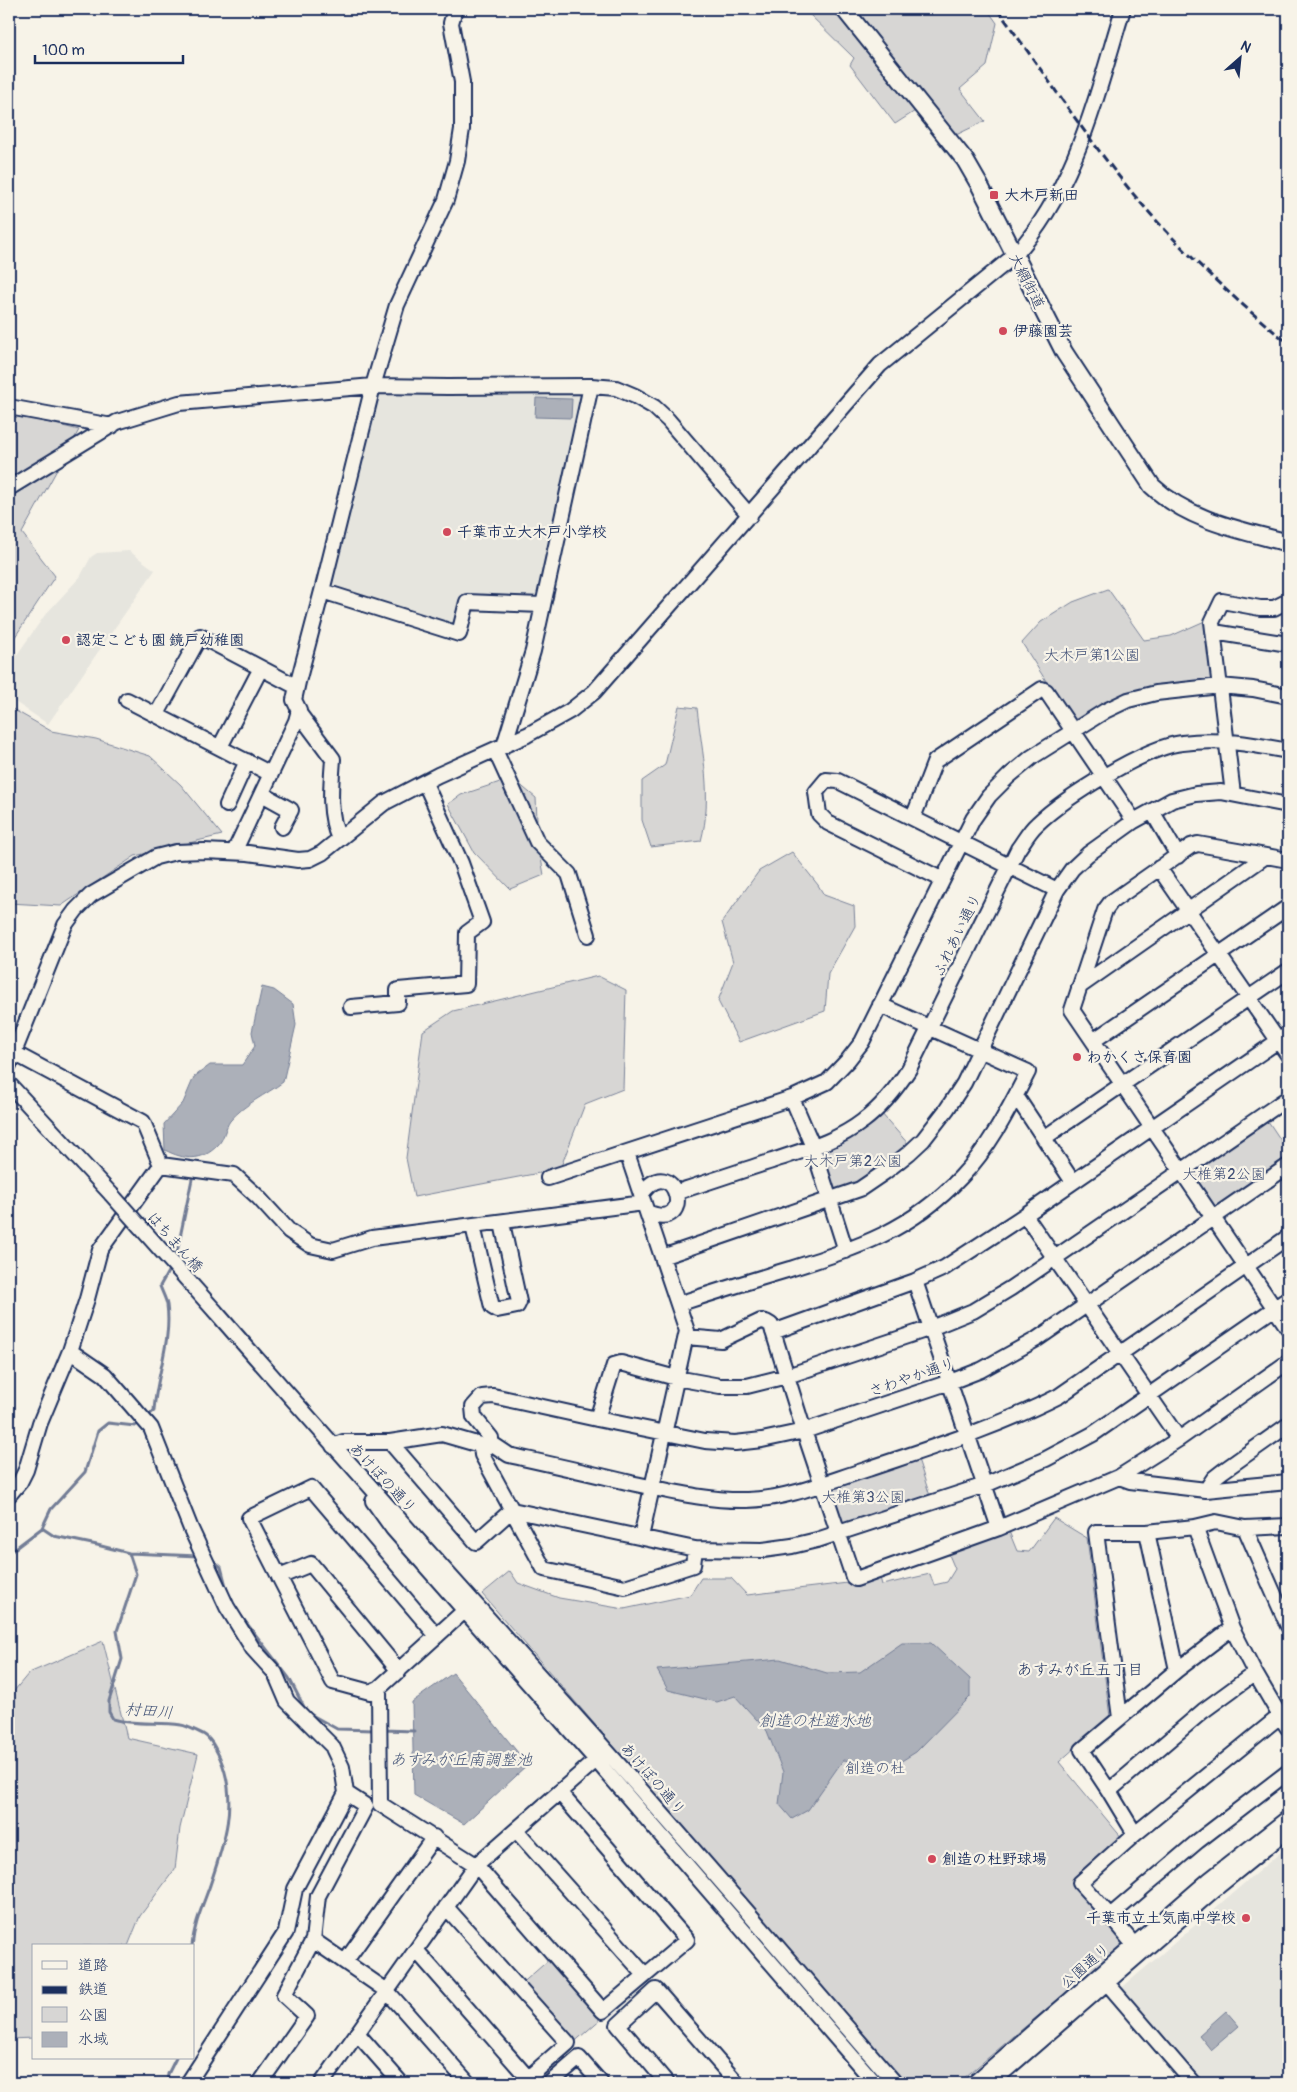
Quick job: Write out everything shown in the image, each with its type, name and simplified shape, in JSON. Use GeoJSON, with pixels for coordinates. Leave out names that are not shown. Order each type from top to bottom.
{"type":"FeatureCollection","features":[{"type":"Feature","properties":{"kind":"main road","name":"大網街道"},"geometry":{"type":"LineString","coordinates":[[844,9],[965,160],[1064,352],[1152,486],[1170,502],[1198,517],[1288,543]]}},
{"type":"Feature","properties":{"kind":"street"},"geometry":{"type":"LineString","coordinates":[[339,840],[333,825],[331,786],[333,758],[298,712],[294,700],[373,386],[397,304],[446,200],[457,161],[462,129],[462,82],[451,24],[455,9]]}},
{"type":"Feature","properties":{"kind":"street"},"geometry":{"type":"LineString","coordinates":[[161,1165],[143,1122],[11,1059],[65,925],[76,910],[91,896],[156,857],[176,852],[234,852],[298,860],[310,859],[322,853],[384,803],[438,775],[499,748],[570,711],[594,692],[750,516],[880,365],[1014,256],[1031,238],[1061,186],[1077,151],[1105,70],[1123,9]]}},
{"type":"Feature","properties":{"kind":"street"},"geometry":{"type":"LineString","coordinates":[[9,488],[112,426],[179,403],[373,386],[591,386],[616,388],[654,407],[668,420],[750,516]]}},
{"type":"Feature","properties":{"kind":"street"},"geometry":{"type":"LineString","coordinates":[[588,935],[569,874],[537,842],[499,748],[532,651],[591,386]]}},
{"type":"Feature","properties":{"kind":"street"},"geometry":{"type":"LineString","coordinates":[[9,407],[112,426]]}},
{"type":"Feature","properties":{"kind":"street"},"geometry":{"type":"LineString","coordinates":[[322,591],[459,634],[467,602],[542,605]]}},
{"type":"Feature","properties":{"kind":"street"},"geometry":{"type":"LineString","coordinates":[[1233,794],[1212,622],[1222,601],[1260,608],[1274,608],[1288,601]]}},
{"type":"Feature","properties":{"kind":"street"},"geometry":{"type":"LineString","coordinates":[[1214,632],[1288,644]]}},
{"type":"Feature","properties":{"kind":"street"},"geometry":{"type":"LineString","coordinates":[[157,714],[200,636],[297,687]]}},
{"type":"Feature","properties":{"kind":"street"},"geometry":{"type":"LineString","coordinates":[[220,747],[261,668]]}},
{"type":"Feature","properties":{"kind":"street"},"geometry":{"type":"LineString","coordinates":[[548,1178],[792,1098],[827,1082],[862,1042],[960,841],[989,796],[1009,776],[1032,758],[1074,730],[1105,711],[1128,700],[1165,691],[1220,686],[1252,689],[1288,696]]}},
{"type":"Feature","properties":{"kind":"street"},"geometry":{"type":"LineString","coordinates":[[913,818],[936,761],[1042,689],[1046,691],[1074,730],[1134,821]]}},
{"type":"Feature","properties":{"kind":"street"},"geometry":{"type":"LineString","coordinates":[[127,700],[271,774]]}},
{"type":"Feature","properties":{"kind":"street"},"geometry":{"type":"LineString","coordinates":[[234,852],[296,721],[298,712]]}},
{"type":"Feature","properties":{"kind":"street","name":"ふれあい通り"},"geometry":{"type":"LineString","coordinates":[[677,1192],[813,1147],[842,1135],[864,1121],[882,1105],[905,1076],[1008,865],[1035,826],[1056,807],[1150,752],[1179,743],[1227,741],[1288,751]]}},
{"type":"Feature","properties":{"kind":"street"},"geometry":{"type":"LineString","coordinates":[[227,805],[247,761]]}},
{"type":"Feature","properties":{"kind":"street"},"geometry":{"type":"LineString","coordinates":[[941,879],[828,823],[819,814],[816,792],[826,780],[838,781],[1057,890]]}},
{"type":"Feature","properties":{"kind":"street"},"geometry":{"type":"LineString","coordinates":[[351,1007],[398,1003],[398,990],[466,984],[467,933],[482,922],[461,863],[425,783]]}},
{"type":"Feature","properties":{"kind":"street"},"geometry":{"type":"LineString","coordinates":[[662,1256],[860,1189],[923,1140],[964,1083],[1057,890],[1072,869],[1088,854],[1134,821],[1152,811],[1172,800],[1196,794],[1220,792],[1288,805]]}},
{"type":"Feature","properties":{"kind":"street"},"geometry":{"type":"LineString","coordinates":[[262,794],[291,810],[282,827]]}},
{"type":"Feature","properties":{"kind":"street"},"geometry":{"type":"LineString","coordinates":[[1152,811],[1178,856]]}},
{"type":"Feature","properties":{"kind":"street"},"geometry":{"type":"LineString","coordinates":[[1288,860],[1198,844],[1159,868],[1111,902],[1105,910],[1072,1010],[1288,1328]]}},
{"type":"Feature","properties":{"kind":"street"},"geometry":{"type":"LineString","coordinates":[[1079,988],[1266,856]]}},
{"type":"Feature","properties":{"kind":"street"},"geometry":{"type":"LineString","coordinates":[[1159,868],[1249,998],[1283,1038],[1288,1055]]}},
{"type":"Feature","properties":{"kind":"street"},"geometry":{"type":"LineString","coordinates":[[1092,1040],[1288,906]]}},
{"type":"Feature","properties":{"kind":"street"},"geometry":{"type":"LineString","coordinates":[[1044,1138],[1288,971]]}},
{"type":"Feature","properties":{"kind":"street"},"geometry":{"type":"LineString","coordinates":[[678,1304],[846,1251],[881,1237],[909,1222],[961,1177],[986,1148],[1028,1072],[880,1005]]}},
{"type":"Feature","properties":{"kind":"street"},"geometry":{"type":"LineString","coordinates":[[774,1332],[915,1282],[944,1268],[1025,1216],[1283,1038]]}},
{"type":"Feature","properties":{"kind":"street","name":"はちまん橋"},"geometry":{"type":"LineString","coordinates":[[9,1084],[111,1194],[334,1448]]}},
{"type":"Feature","properties":{"kind":"street"},"geometry":{"type":"LineString","coordinates":[[1016,1096],[1073,1182]]}},
{"type":"Feature","properties":{"kind":"street"},"geometry":{"type":"LineString","coordinates":[[792,1098],[813,1147],[846,1251]]}},
{"type":"Feature","properties":{"kind":"street"},"geometry":{"type":"LineString","coordinates":[[597,1419],[614,1365],[621,1363],[676,1378],[720,1386],[747,1386],[787,1376],[931,1328],[974,1311],[1011,1288],[1288,1098]]}},
{"type":"Feature","properties":{"kind":"street"},"geometry":{"type":"LineString","coordinates":[[627,1153],[687,1331],[642,1537]]}},
{"type":"Feature","properties":{"kind":"street"},"geometry":{"type":"LineString","coordinates":[[161,1165],[234,1174],[289,1231],[310,1245],[333,1250],[372,1238],[644,1204],[664,1216],[670,1214],[676,1207],[677,1192],[668,1182],[659,1181],[651,1184],[644,1204]]}},
{"type":"Feature","properties":{"kind":"street"},"geometry":{"type":"LineString","coordinates":[[9,1495],[20,1482],[26,1470],[40,1424],[70,1351],[88,1298],[100,1250],[161,1165]]}},
{"type":"Feature","properties":{"kind":"street","name":"さわやか通り"},"geometry":{"type":"LineString","coordinates":[[486,1445],[491,1438],[474,1417],[473,1407],[482,1397],[492,1396],[705,1440],[735,1443],[762,1440],[804,1431],[950,1382],[982,1370],[1011,1355],[1288,1166]]}},
{"type":"Feature","properties":{"kind":"street"},"geometry":{"type":"LineString","coordinates":[[1025,1216],[1179,1439]]}},
{"type":"Feature","properties":{"kind":"street"},"geometry":{"type":"LineString","coordinates":[[472,1226],[492,1307],[497,1310],[517,1306],[519,1302],[502,1223]]}},
{"type":"Feature","properties":{"kind":"street"},"geometry":{"type":"LineString","coordinates":[[334,1448],[343,1442],[390,1442],[442,1434],[486,1445],[509,1455],[715,1499],[748,1500],[778,1496],[822,1484],[968,1436],[1026,1413],[1059,1396],[1288,1236]]}},
{"type":"Feature","properties":{"kind":"street"},"geometry":{"type":"LineString","coordinates":[[915,1282],[1000,1528]]}},
{"type":"Feature","properties":{"kind":"street"},"geometry":{"type":"LineString","coordinates":[[512,1510],[695,1549],[762,1550],[792,1546],[985,1485],[1046,1459],[1085,1438],[1149,1396],[1288,1299]]}},
{"type":"Feature","properties":{"kind":"street"},"geometry":{"type":"LineString","coordinates":[[686,1337],[721,1340],[761,1321],[771,1325],[804,1431],[853,1577],[856,1579],[1000,1528],[1119,1477],[1179,1439],[1288,1362]]}},
{"type":"Feature","properties":{"kind":"street"},"geometry":{"type":"LineString","coordinates":[[70,1351],[105,1375],[151,1428],[191,1529],[227,1607],[253,1649],[275,1673],[287,1701],[332,1746],[342,1767],[346,1793],[295,1889],[286,1932],[188,2083]]}},
{"type":"Feature","properties":{"kind":"street"},"geometry":{"type":"LineString","coordinates":[[1206,1490],[1222,1470],[1288,1425]]}},
{"type":"Feature","properties":{"kind":"street"},"geometry":{"type":"LineString","coordinates":[[390,1442],[476,1542],[512,1510]]}},
{"type":"Feature","properties":{"kind":"street"},"geometry":{"type":"LineString","coordinates":[[486,1445],[482,1455],[544,1569],[625,1587],[693,1565],[695,1549]]}},
{"type":"Feature","properties":{"kind":"street","name":"あけぼの通り"},"geometry":{"type":"LineString","coordinates":[[334,1448],[393,1529],[470,1606],[625,1772],[895,2083]]}},
{"type":"Feature","properties":{"kind":"street"},"geometry":{"type":"LineString","coordinates":[[1119,1477],[1130,1481],[1206,1490],[1288,1482]]}},
{"type":"Feature","properties":{"kind":"street"},"geometry":{"type":"LineString","coordinates":[[437,1636],[311,1488],[249,1518],[333,1682],[370,1692],[380,1688],[470,1606]]}},
{"type":"Feature","properties":{"kind":"street"},"geometry":{"type":"LineString","coordinates":[[1120,1718],[1096,1532],[1147,1532],[1194,1527],[1216,1522],[1245,1528],[1288,1526]]}},
{"type":"Feature","properties":{"kind":"street"},"geometry":{"type":"LineString","coordinates":[[1194,1527],[1232,1628],[1255,1673],[1288,1728]]}},
{"type":"Feature","properties":{"kind":"street"},"geometry":{"type":"LineString","coordinates":[[1245,1528],[1288,1626]]}},
{"type":"Feature","properties":{"kind":"street"},"geometry":{"type":"LineString","coordinates":[[1147,1532],[1177,1670]]}},
{"type":"Feature","properties":{"kind":"street"},"geometry":{"type":"LineString","coordinates":[[279,1578],[311,1564],[399,1670]]}},
{"type":"Feature","properties":{"kind":"street","name":"あけぼの通り"},"geometry":{"type":"LineString","coordinates":[[470,1606],[596,1760],[875,2083]]}},
{"type":"Feature","properties":{"kind":"street"},"geometry":{"type":"LineString","coordinates":[[1135,1834],[1082,1750],[1177,1670],[1232,1628]]}},
{"type":"Feature","properties":{"kind":"street"},"geometry":{"type":"LineString","coordinates":[[1109,1791],[1203,1711],[1255,1673]]}},
{"type":"Feature","properties":{"kind":"street"},"geometry":{"type":"LineString","coordinates":[[380,1688],[380,1804],[476,1865],[603,2011],[687,1940],[559,1792]]}},
{"type":"Feature","properties":{"kind":"street"},"geometry":{"type":"LineString","coordinates":[[1137,1949],[1080,1883],[1135,1834],[1280,1716]]}},
{"type":"Feature","properties":{"kind":"street"},"geometry":{"type":"LineString","coordinates":[[322,2083],[476,1865],[596,1760]]}},
{"type":"Feature","properties":{"kind":"street"},"geometry":{"type":"LineString","coordinates":[[1110,1916],[1198,1841],[1288,1772]]}},
{"type":"Feature","properties":{"kind":"street"},"geometry":{"type":"LineString","coordinates":[[260,2083],[307,2016],[284,1996],[313,1940],[318,1896],[366,1806],[346,1793]]}},
{"type":"Feature","properties":{"kind":"street","name":"公園通り"},"geometry":{"type":"LineString","coordinates":[[991,2083],[1209,1880],[1287,1824]]}},
{"type":"Feature","properties":{"kind":"street"},"geometry":{"type":"LineString","coordinates":[[516,1830],[645,1975]]}},
{"type":"Feature","properties":{"kind":"street"},"geometry":{"type":"LineString","coordinates":[[345,1962],[434,1837]]}},
{"type":"Feature","properties":{"kind":"street"},"geometry":{"type":"LineString","coordinates":[[416,1950],[528,2078],[568,2043],[446,1907]]}},
{"type":"Feature","properties":{"kind":"street"},"geometry":{"type":"LineString","coordinates":[[313,1940],[387,1991],[468,2083]]}},
{"type":"Feature","properties":{"kind":"street"},"geometry":{"type":"LineString","coordinates":[[1104,1979],[1193,2083]]}},
{"type":"Feature","properties":{"kind":"street","name":"公園通り"},"geometry":{"type":"LineString","coordinates":[[974,2083],[1104,1979]]}},
{"type":"Feature","properties":{"kind":"street"},"geometry":{"type":"LineString","coordinates":[[667,2083],[618,2025],[656,1990],[737,2083]]}},
{"type":"Feature","properties":{"kind":"street"},"geometry":{"type":"LineString","coordinates":[[357,2033],[401,2083]]}},
{"type":"Feature","properties":{"kind":"street"},"geometry":{"type":"LineString","coordinates":[[550,2083],[579,2058],[601,2083]]}},
{"type":"Feature","properties":{"kind":"shaded area","name":"千葉市立大木戸小学校"},"geometry":{"type":"Polygon","coordinates":[[[579,391],[584,395],[541,594],[535,601],[463,597],[457,625],[450,627],[333,587],[329,581],[375,396],[380,392],[579,391]]]}},
{"type":"Feature","properties":{"kind":"shaded area","name":"認定こども園 鏡戸幼稚園"},"geometry":{"type":"Polygon","coordinates":[[[129,551],[155,570],[48,724],[9,698],[9,666],[45,615],[80,577],[91,557],[97,553],[129,551]]]}},
{"type":"Feature","properties":{"kind":"shaded area","name":"千葉市立土気南中学校"},"geometry":{"type":"Polygon","coordinates":[[[1288,1846],[1288,2083],[1198,2083],[1118,1991],[1288,1846]]]}},
{"type":"Feature","properties":{"kind":"green space"},"geometry":{"type":"Polygon","coordinates":[[[804,9],[987,9],[997,23],[987,66],[960,89],[985,121],[956,135],[926,104],[895,124],[850,65],[854,58],[804,9]]]}},
{"type":"Feature","properties":{"kind":"green space"},"geometry":{"type":"Polygon","coordinates":[[[9,413],[79,430],[22,533],[55,576],[9,646],[9,413]]]}},
{"type":"Feature","properties":{"kind":"green space","name":"大木戸第1公園"},"geometry":{"type":"Polygon","coordinates":[[[1108,589],[1144,640],[1171,636],[1207,620],[1213,679],[1210,683],[1184,684],[1076,723],[1072,722],[1022,643],[1041,622],[1073,602],[1108,589]]]}},
{"type":"Feature","properties":{"kind":"green space"},"geometry":{"type":"Polygon","coordinates":[[[679,706],[697,708],[706,791],[706,808],[701,841],[651,847],[642,820],[642,781],[665,765],[679,706]]]}},
{"type":"Feature","properties":{"kind":"green space"},"geometry":{"type":"Polygon","coordinates":[[[9,707],[51,731],[96,739],[150,756],[181,785],[222,835],[135,856],[61,906],[9,903],[9,707]]]}},
{"type":"Feature","properties":{"kind":"green space"},"geometry":{"type":"Polygon","coordinates":[[[512,778],[536,798],[538,841],[544,875],[510,889],[474,852],[448,804],[461,795],[512,778]]]}},
{"type":"Feature","properties":{"kind":"green space"},"geometry":{"type":"Polygon","coordinates":[[[792,852],[824,895],[854,906],[855,926],[828,974],[825,1011],[739,1042],[718,1001],[733,962],[722,922],[759,871],[792,852]]]}},
{"type":"Feature","properties":{"kind":"green space"},"geometry":{"type":"Polygon","coordinates":[[[598,976],[626,990],[623,1089],[585,1104],[560,1169],[414,1197],[406,1158],[423,1031],[453,1011],[598,976]]]}},
{"type":"Feature","properties":{"kind":"green space","name":"大木戸第2公園"},"geometry":{"type":"Polygon","coordinates":[[[881,1113],[910,1146],[875,1175],[834,1193],[819,1150],[881,1113]]]}},
{"type":"Feature","properties":{"kind":"green space","name":"大椎第2公園"},"geometry":{"type":"Polygon","coordinates":[[[1266,1118],[1288,1151],[1288,1156],[1216,1207],[1209,1204],[1190,1171],[1266,1118]]]}},
{"type":"Feature","properties":{"kind":"green space","name":"大椎第3公園"},"geometry":{"type":"Polygon","coordinates":[[[917,1456],[931,1499],[845,1527],[838,1523],[829,1484],[917,1456]]]}},
{"type":"Feature","properties":{"kind":"green space","name":"創造の杜"},"geometry":{"type":"Polygon","coordinates":[[[1054,1518],[1087,1538],[1110,1717],[1059,1762],[1122,1838],[1072,1882],[1124,1944],[958,2083],[905,2083],[482,1594],[510,1571],[518,1583],[559,1598],[624,1609],[690,1595],[701,1578],[731,1578],[747,1595],[856,1582],[879,1574],[882,1585],[930,1574],[934,1585],[947,1582],[955,1569],[947,1550],[1008,1529],[1017,1551],[1029,1552],[1054,1518]]]}},
{"type":"Feature","properties":{"kind":"green space"},"geometry":{"type":"Polygon","coordinates":[[[103,1641],[127,1738],[198,1754],[180,1828],[175,1869],[140,1916],[129,1944],[32,1944],[32,2038],[9,2039],[9,1697],[29,1673],[103,1641]]]}},
{"type":"Feature","properties":{"kind":"green space"},"geometry":{"type":"Polygon","coordinates":[[[551,1958],[603,2017],[571,2045],[519,1986],[551,1958]]]}},
{"type":"Feature","properties":{"kind":"water"},"geometry":{"type":"Polygon","coordinates":[[[536,398],[572,399],[571,418],[535,417],[536,398]]]}},
{"type":"Feature","properties":{"kind":"water"},"geometry":{"type":"Polygon","coordinates":[[[262,987],[274,990],[293,1004],[296,1025],[283,1082],[236,1115],[228,1124],[220,1143],[212,1151],[193,1158],[179,1156],[165,1150],[164,1124],[183,1103],[194,1077],[210,1065],[242,1065],[255,1046],[252,1032],[262,987]]]}},
{"type":"Feature","properties":{"kind":"water","name":"創造の杜遊水地"},"geometry":{"type":"Polygon","coordinates":[[[902,1643],[931,1643],[970,1679],[970,1697],[916,1752],[895,1765],[843,1760],[808,1810],[792,1819],[779,1804],[783,1772],[767,1731],[735,1696],[717,1702],[668,1690],[657,1670],[780,1659],[827,1673],[860,1672],[902,1643]]]}},
{"type":"Feature","properties":{"kind":"water","name":"あすみが丘南調整池"},"geometry":{"type":"Polygon","coordinates":[[[453,1673],[528,1765],[464,1824],[414,1795],[412,1702],[453,1673]]]}},
{"type":"Feature","properties":{"kind":"water"},"geometry":{"type":"Polygon","coordinates":[[[1226,2011],[1239,2026],[1211,2050],[1199,2035],[1226,2011]]]}},
{"type":"Feature","properties":{"kind":"waterway"},"geometry":{"type":"LineString","coordinates":[[174,1260],[193,1174]]}},
{"type":"Feature","properties":{"kind":"waterway"},"geometry":{"type":"LineString","coordinates":[[147,1416],[154,1411],[166,1345],[167,1305],[160,1286],[170,1268]]}},
{"type":"Feature","properties":{"kind":"waterway"},"geometry":{"type":"LineString","coordinates":[[9,1553],[42,1528],[51,1509],[85,1472],[98,1431],[108,1423],[135,1426],[140,1422]]}},
{"type":"Feature","properties":{"kind":"waterway","name":"村田川"},"geometry":{"type":"LineString","coordinates":[[42,1528],[54,1536],[129,1553],[198,1556]]}},
{"type":"Feature","properties":{"kind":"waterway","name":"村田川"},"geometry":{"type":"LineString","coordinates":[[129,1553],[136,1574],[117,1631],[122,1659],[109,1701],[109,1712],[113,1719],[121,1721],[181,1725],[206,1736],[220,1758],[226,1774],[229,1807],[224,1839],[215,1872],[196,1923],[192,1944]]}},
{"type":"Feature","properties":{"kind":"waterway"},"geometry":{"type":"LineString","coordinates":[[209,1557],[221,1567],[228,1594]]}},
{"type":"Feature","properties":{"kind":"waterway"},"geometry":{"type":"LineString","coordinates":[[241,1616],[289,1678],[304,1707],[310,1714],[337,1729],[374,1730]]}},
{"type":"Feature","properties":{"kind":"waterway"},"geometry":{"type":"LineString","coordinates":[[383,1730],[414,1731]]}},
{"type":"Feature","properties":{"kind":"waterway","name":"村田川"},"geometry":{"type":"LineString","coordinates":[[167,2083],[168,2074],[175,2060]]}},
{"type":"Feature","properties":{"kind":"railway"},"geometry":{"type":"LineString","coordinates":[[997,9],[1079,124],[1144,207],[1211,276],[1288,343]]}},
{"type":"Feature","properties":{"kind":"place","name":"大木戸新田"},"geometry":{"type":"Point","coordinates":[994,195]}},
{"type":"Feature","properties":{"kind":"place","name":"伊藤園芸"},"geometry":{"type":"Point","coordinates":[1003,331]}},
{"type":"Feature","properties":{"kind":"place","name":"千葉市立大木戸小学校"},"geometry":{"type":"Point","coordinates":[447,532]}},
{"type":"Feature","properties":{"kind":"place","name":"認定こども園 鏡戸幼稚園"},"geometry":{"type":"Point","coordinates":[66,640]}},
{"type":"Feature","properties":{"kind":"place","name":"わかくさ保育園"},"geometry":{"type":"Point","coordinates":[1077,1057]}},
{"type":"Feature","properties":{"kind":"place","name":"創造の杜野球場"},"geometry":{"type":"Point","coordinates":[932,1859]}},
{"type":"Feature","properties":{"kind":"place","name":"千葉市立土気南中学校"},"geometry":{"type":"Point","coordinates":[1246,1918]}},
{"type":"Feature","properties":{"kind":"district","name":"あすみが丘五丁目"},"geometry":{"type":"Point","coordinates":[1080,1669]}}]}
